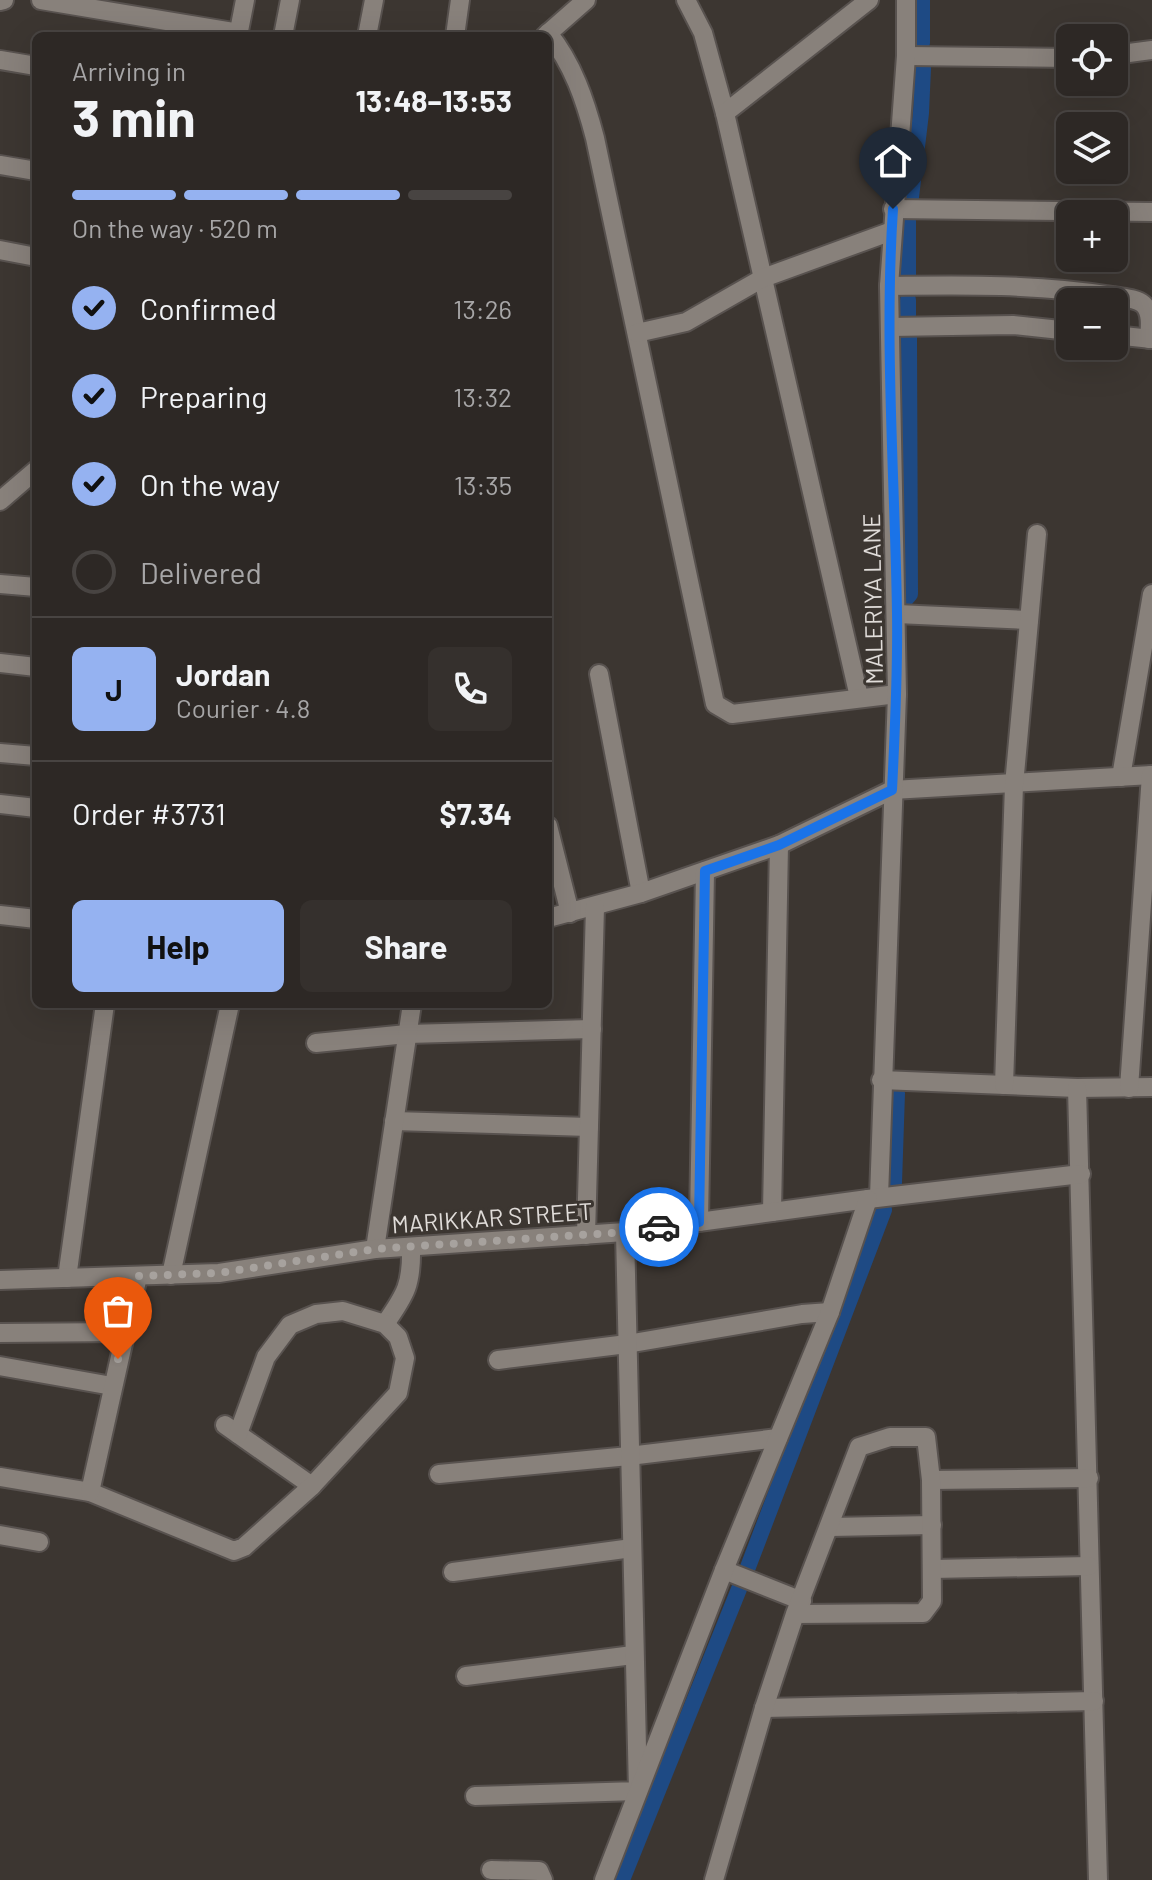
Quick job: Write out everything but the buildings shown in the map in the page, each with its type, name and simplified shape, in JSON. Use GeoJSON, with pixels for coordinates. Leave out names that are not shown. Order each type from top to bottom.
{"type":"FeatureCollection","features":[{"type":"Feature","properties":{"kind":"street"},"geometry":{"type":"LineString","coordinates":[[41,0],[222,32]]}},
{"type":"Feature","properties":{"kind":"street"},"geometry":{"type":"LineString","coordinates":[[240,32],[245,0]]}},
{"type":"Feature","properties":{"kind":"street"},"geometry":{"type":"LineString","coordinates":[[284,32],[290,0]]}},
{"type":"Feature","properties":{"kind":"street"},"geometry":{"type":"LineString","coordinates":[[368,32],[374,0]]}},
{"type":"Feature","properties":{"kind":"street"},"geometry":{"type":"LineString","coordinates":[[456,32],[460,0]]}},
{"type":"Feature","properties":{"kind":"street"},"geometry":{"type":"LineString","coordinates":[[549,32],[586,0]]}},
{"type":"Feature","properties":{"kind":"street"},"geometry":{"type":"LineString","coordinates":[[686,0],[703,33],[725,113],[859,697]]}},
{"type":"Feature","properties":{"kind":"street"},"geometry":{"type":"LineString","coordinates":[[725,113],[869,0]]}},
{"type":"Feature","properties":{"kind":"street","name":"MALERIYA LANE"},"geometry":{"type":"LineString","coordinates":[[604,1880],[724,1570],[874,1198],[897,694],[889,286],[906,56],[906,0]]}},
{"type":"Feature","properties":{"kind":"street"},"geometry":{"type":"LineString","coordinates":[[552,40],[564,53],[585,100],[715,704],[732,714],[897,694]]}},
{"type":"Feature","properties":{"kind":"street"},"geometry":{"type":"LineString","coordinates":[[1128,53],[1152,50]]}},
{"type":"Feature","properties":{"kind":"street"},"geometry":{"type":"LineString","coordinates":[[906,56],[1056,58]]}},
{"type":"Feature","properties":{"kind":"street"},"geometry":{"type":"LineString","coordinates":[[0,60],[32,65]]}},
{"type":"Feature","properties":{"kind":"street"},"geometry":{"type":"LineString","coordinates":[[0,165],[32,170]]}},
{"type":"Feature","properties":{"kind":"street"},"geometry":{"type":"LineString","coordinates":[[893,209],[1152,212]]}},
{"type":"Feature","properties":{"kind":"street"},"geometry":{"type":"LineString","coordinates":[[637,333],[686,322],[763,278],[892,231]]}},
{"type":"Feature","properties":{"kind":"street"},"geometry":{"type":"LineString","coordinates":[[0,250],[32,256]]}},
{"type":"Feature","properties":{"kind":"street"},"geometry":{"type":"LineString","coordinates":[[889,286],[995,285],[1078,291],[1129,299],[1143,303],[1151,317],[1151,339],[1128,337]]}},
{"type":"Feature","properties":{"kind":"street"},"geometry":{"type":"LineString","coordinates":[[890,327],[1013,325],[1056,330]]}},
{"type":"Feature","properties":{"kind":"street"},"geometry":{"type":"LineString","coordinates":[[0,501],[32,473]]}},
{"type":"Feature","properties":{"kind":"street"},"geometry":{"type":"LineString","coordinates":[[1004,1085],[1014,785],[1037,534]]}},
{"type":"Feature","properties":{"kind":"street"},"geometry":{"type":"LineString","coordinates":[[0,584],[32,587]]}},
{"type":"Feature","properties":{"kind":"street"},"geometry":{"type":"LineString","coordinates":[[1121,777],[1152,594]]}},
{"type":"Feature","properties":{"kind":"street"},"geometry":{"type":"LineString","coordinates":[[897,614],[1029,620]]}},
{"type":"Feature","properties":{"kind":"street"},"geometry":{"type":"LineString","coordinates":[[0,663],[32,667]]}},
{"type":"Feature","properties":{"kind":"street"},"geometry":{"type":"LineString","coordinates":[[599,674],[641,893]]}},
{"type":"Feature","properties":{"kind":"street"},"geometry":{"type":"LineString","coordinates":[[0,753],[32,756]]}},
{"type":"Feature","properties":{"kind":"street"},"geometry":{"type":"LineString","coordinates":[[552,917],[641,893],[779,845],[892,790],[1151,775],[1129,1088]]}},
{"type":"Feature","properties":{"kind":"street"},"geometry":{"type":"LineString","coordinates":[[0,804],[32,808]]}},
{"type":"Feature","properties":{"kind":"street"},"geometry":{"type":"LineString","coordinates":[[552,842],[570,913]]}},
{"type":"Feature","properties":{"kind":"street"},"geometry":{"type":"LineString","coordinates":[[772,1212],[779,845]]}},
{"type":"Feature","properties":{"kind":"street"},"geometry":{"type":"LineString","coordinates":[[699,1222],[705,871]]}},
{"type":"Feature","properties":{"kind":"street"},"geometry":{"type":"LineString","coordinates":[[586,1235],[595,907]]}},
{"type":"Feature","properties":{"kind":"street"},"geometry":{"type":"LineString","coordinates":[[0,915],[32,919]]}},
{"type":"Feature","properties":{"kind":"street"},"geometry":{"type":"LineString","coordinates":[[67,1278],[104,1008]]}},
{"type":"Feature","properties":{"kind":"street"},"geometry":{"type":"LineString","coordinates":[[171,1275],[229,1008]]}},
{"type":"Feature","properties":{"kind":"street"},"geometry":{"type":"LineString","coordinates":[[375,1249],[411,1008]]}},
{"type":"Feature","properties":{"kind":"street"},"geometry":{"type":"LineString","coordinates":[[316,1043],[407,1034],[592,1029]]}},
{"type":"Feature","properties":{"kind":"street"},"geometry":{"type":"LineString","coordinates":[[881,1080],[1077,1088],[1152,1087]]}},
{"type":"Feature","properties":{"kind":"street"},"geometry":{"type":"LineString","coordinates":[[1077,1088],[1098,1880]]}},
{"type":"Feature","properties":{"kind":"street"},"geometry":{"type":"LineString","coordinates":[[394,1121],[589,1127]]}},
{"type":"Feature","properties":{"kind":"street","name":"MARIKKAR STREET"},"geometry":{"type":"LineString","coordinates":[[0,1280],[219,1273],[375,1249],[625,1232],[1081,1174]]}},
{"type":"Feature","properties":{"kind":"street"},"geometry":{"type":"LineString","coordinates":[[475,1796],[638,1791],[625,1232]]}},
{"type":"Feature","properties":{"kind":"street"},"geometry":{"type":"LineString","coordinates":[[385,1324],[406,1294],[411,1276],[411,1247]]}},
{"type":"Feature","properties":{"kind":"street"},"geometry":{"type":"LineString","coordinates":[[90,1492],[138,1276]]}},
{"type":"Feature","properties":{"kind":"street"},"geometry":{"type":"LineString","coordinates":[[0,1477],[90,1492],[234,1551],[244,1547],[312,1486],[398,1393],[405,1358],[398,1337],[385,1324],[343,1311],[316,1314],[290,1325],[266,1357],[231,1430],[312,1486]]}},
{"type":"Feature","properties":{"kind":"street"},"geometry":{"type":"LineString","coordinates":[[498,1360],[627,1344],[830,1312]]}},
{"type":"Feature","properties":{"kind":"street"},"geometry":{"type":"LineString","coordinates":[[0,1333],[124,1332]]}},
{"type":"Feature","properties":{"kind":"street"},"geometry":{"type":"LineString","coordinates":[[0,1366],[112,1386]]}},
{"type":"Feature","properties":{"kind":"street"},"geometry":{"type":"LineString","coordinates":[[714,1880],[764,1708],[798,1607],[859,1447],[890,1437],[926,1437],[931,1480],[932,1601],[923,1613],[798,1607],[724,1570]]}},
{"type":"Feature","properties":{"kind":"street"},"geometry":{"type":"LineString","coordinates":[[439,1474],[778,1438]]}},
{"type":"Feature","properties":{"kind":"street"},"geometry":{"type":"LineString","coordinates":[[931,1480],[1089,1478]]}},
{"type":"Feature","properties":{"kind":"street"},"geometry":{"type":"LineString","coordinates":[[830,1527],[932,1525]]}},
{"type":"Feature","properties":{"kind":"street"},"geometry":{"type":"LineString","coordinates":[[0,1535],[39,1542]]}},
{"type":"Feature","properties":{"kind":"street"},"geometry":{"type":"LineString","coordinates":[[453,1572],[632,1548]]}},
{"type":"Feature","properties":{"kind":"street"},"geometry":{"type":"LineString","coordinates":[[932,1569],[1089,1566]]}},
{"type":"Feature","properties":{"kind":"street"},"geometry":{"type":"LineString","coordinates":[[466,1676],[633,1655]]}},
{"type":"Feature","properties":{"kind":"street"},"geometry":{"type":"LineString","coordinates":[[764,1708],[1094,1701]]}},
{"type":"Feature","properties":{"kind":"street"},"geometry":{"type":"LineString","coordinates":[[491,1870],[539,1871],[543,1880]]}},
{"type":"Feature","properties":{"kind":"waterway"},"geometry":{"type":"LineString","coordinates":[[922,0],[922,43]]}},
{"type":"Feature","properties":{"kind":"waterway"},"geometry":{"type":"LineString","coordinates":[[911,197],[923,68]]}},
{"type":"Feature","properties":{"kind":"waterway"},"geometry":{"type":"LineString","coordinates":[[908,221],[908,275]]}},
{"type":"Feature","properties":{"kind":"waterway"},"geometry":{"type":"LineString","coordinates":[[908,300],[908,315]]}},
{"type":"Feature","properties":{"kind":"waterway"},"geometry":{"type":"LineString","coordinates":[[904,601],[910,594],[909,338]]}},
{"type":"Feature","properties":{"kind":"waterway"},"geometry":{"type":"LineString","coordinates":[[894,1183],[897,1093]]}},
{"type":"Feature","properties":{"kind":"waterway"},"geometry":{"type":"LineString","coordinates":[[748,1567],[884,1210]]}},
{"type":"Feature","properties":{"kind":"waterway"},"geometry":{"type":"LineString","coordinates":[[622,1880],[739,1589]]}},
{"type":"Feature","properties":{"kind":"way so far"},"geometry":{"type":"LineString","coordinates":[[118,1359],[138,1276],[219,1273],[375,1249],[659,1227]]}},
{"type":"Feature","properties":{"kind":"route"},"geometry":{"type":"LineString","coordinates":[[659,1227],[699,1222],[705,871],[779,845],[892,790],[897,694],[889,286],[893,209]]}}]}
